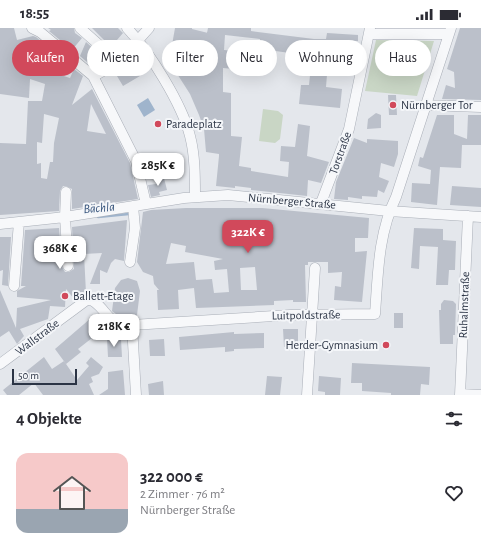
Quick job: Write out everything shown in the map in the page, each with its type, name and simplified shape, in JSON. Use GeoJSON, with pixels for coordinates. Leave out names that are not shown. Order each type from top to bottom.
{"type":"FeatureCollection","features":[{"type":"Feature","properties":{"kind":"street"},"geometry":{"type":"LineString","coordinates":[[80,28],[94,40]]}},
{"type":"Feature","properties":{"kind":"street"},"geometry":{"type":"LineString","coordinates":[[127,28],[138,40],[149,28]]}},
{"type":"Feature","properties":{"kind":"street"},"geometry":{"type":"LineString","coordinates":[[36,29],[87,71]]}},
{"type":"Feature","properties":{"kind":"street"},"geometry":{"type":"LineString","coordinates":[[370,31],[450,31],[396,197],[389,211]]}},
{"type":"Feature","properties":{"kind":"street","name":"Torstraße"},"geometry":{"type":"LineString","coordinates":[[321,203],[349,129],[370,31]]}},
{"type":"Feature","properties":{"kind":"street"},"geometry":{"type":"LineString","coordinates":[[154,66],[170,92],[190,136],[194,164],[195,196]]}},
{"type":"Feature","properties":{"kind":"street"},"geometry":{"type":"LineString","coordinates":[[93,76],[136,161],[146,204]]}},
{"type":"Feature","properties":{"kind":"street"},"geometry":{"type":"LineString","coordinates":[[425,105],[481,107]]}},
{"type":"Feature","properties":{"kind":"street"},"geometry":{"type":"LineString","coordinates":[[66,192],[65,217],[68,266]]}},
{"type":"Feature","properties":{"kind":"street","name":"Nürnberger Straße"},"geometry":{"type":"LineString","coordinates":[[0,224],[65,217],[195,196],[228,195],[321,203],[389,211],[481,217]]}},
{"type":"Feature","properties":{"kind":"street"},"geometry":{"type":"LineString","coordinates":[[130,262],[135,228],[133,206]]}},
{"type":"Feature","properties":{"kind":"street","name":"Luitpoldstraße"},"geometry":{"type":"LineString","coordinates":[[94,300],[114,322],[120,325],[312,314],[375,314],[381,239],[389,211]]}},
{"type":"Feature","properties":{"kind":"street","name":"Ruhalmstraße"},"geometry":{"type":"LineString","coordinates":[[468,216],[460,394],[481,395]]}},
{"type":"Feature","properties":{"kind":"street"},"geometry":{"type":"LineString","coordinates":[[14,286],[19,222]]}},
{"type":"Feature","properties":{"kind":"street"},"geometry":{"type":"LineString","coordinates":[[308,395],[315,268]]}},
{"type":"Feature","properties":{"kind":"street","name":"Wallstraße"},"geometry":{"type":"LineString","coordinates":[[0,364],[85,300],[94,300]]}},
{"type":"Feature","properties":{"kind":"street"},"geometry":{"type":"LineString","coordinates":[[132,325],[136,395]]}},
{"type":"Feature","properties":{"kind":"green space"},"geometry":{"type":"Polygon","coordinates":[[[431,41],[434,41],[431,51],[431,41]]]}},
{"type":"Feature","properties":{"kind":"green space"},"geometry":{"type":"Polygon","coordinates":[[[375,45],[375,76],[423,76],[417,96],[365,91],[375,45]]]}},
{"type":"Feature","properties":{"kind":"green space"},"geometry":{"type":"Polygon","coordinates":[[[263,109],[278,111],[283,115],[280,139],[275,143],[259,141],[263,109]]]}},
{"type":"Feature","properties":{"kind":"water"},"geometry":{"type":"Polygon","coordinates":[[[148,98],[155,110],[144,117],[137,105],[148,98]]]}},
{"type":"Feature","properties":{"kind":"building"},"geometry":{"type":"Polygon","coordinates":[[[0,28],[14,28],[17,40],[12,40],[12,76],[64,76],[70,78],[71,76],[79,76],[79,73],[83,76],[72,105],[92,89],[130,163],[138,199],[72,209],[72,189],[63,186],[60,191],[59,211],[0,215],[0,143],[26,144],[28,101],[42,101],[45,84],[30,79],[29,98],[0,94],[0,28]],[[91,104],[87,131],[106,134],[91,104]],[[44,114],[42,143],[37,142],[37,164],[41,163],[41,178],[47,179],[50,162],[53,162],[54,143],[59,118],[44,114]]]}},
{"type":"Feature","properties":{"kind":"building"},"geometry":{"type":"Polygon","coordinates":[[[48,28],[74,28],[75,33],[82,38],[79,42],[79,40],[60,40],[49,31],[51,30],[48,28]]]}},
{"type":"Feature","properties":{"kind":"building"},"geometry":{"type":"Polygon","coordinates":[[[92,28],[118,28],[123,33],[117,40],[104,40],[92,28]]]}},
{"type":"Feature","properties":{"kind":"building"},"geometry":{"type":"Polygon","coordinates":[[[175,28],[192,28],[207,33],[208,28],[251,28],[251,31],[314,39],[326,39],[327,33],[358,35],[358,40],[285,40],[285,52],[277,51],[277,40],[260,40],[225,35],[224,50],[226,50],[226,68],[223,68],[223,92],[231,93],[231,136],[242,137],[239,166],[251,168],[251,171],[288,177],[289,162],[280,161],[281,146],[295,147],[298,124],[310,126],[307,156],[329,162],[321,183],[308,180],[307,196],[251,190],[251,188],[235,186],[235,188],[216,186],[219,154],[206,152],[204,129],[190,94],[178,76],[218,76],[218,40],[173,40],[175,28]]]}},
{"type":"Feature","properties":{"kind":"building"},"geometry":{"type":"Polygon","coordinates":[[[460,28],[481,28],[481,100],[442,99],[446,85],[455,88],[454,72],[447,69],[460,28]]]}},
{"type":"Feature","properties":{"kind":"building"},"geometry":{"type":"Polygon","coordinates":[[[33,36],[40,40],[17,40],[33,36]]]}},
{"type":"Feature","properties":{"kind":"building"},"geometry":{"type":"Polygon","coordinates":[[[86,42],[87,62],[80,56],[86,42]]]}},
{"type":"Feature","properties":{"kind":"building"},"geometry":{"type":"Polygon","coordinates":[[[117,76],[140,76],[123,86],[117,76]]]}},
{"type":"Feature","properties":{"kind":"building"},"geometry":{"type":"Polygon","coordinates":[[[310,76],[327,76],[326,87],[342,89],[340,108],[299,104],[301,85],[309,85],[310,76]]]}},
{"type":"Feature","properties":{"kind":"building","name":"Nürnberger Tor"},"geometry":{"type":"Polygon","coordinates":[[[388,95],[396,95],[397,115],[389,115],[388,95]]]}},
{"type":"Feature","properties":{"kind":"building"},"geometry":{"type":"Polygon","coordinates":[[[376,113],[381,115],[381,128],[367,129],[368,119],[376,113]]]}},
{"type":"Feature","properties":{"kind":"building"},"geometry":{"type":"Polygon","coordinates":[[[437,115],[454,115],[454,134],[467,139],[468,115],[481,115],[481,145],[462,145],[461,168],[440,167],[437,205],[411,202],[412,183],[430,184],[431,170],[418,166],[420,157],[423,158],[437,115]]]}},
{"type":"Feature","properties":{"kind":"building"},"geometry":{"type":"Polygon","coordinates":[[[354,138],[367,143],[367,139],[398,141],[398,154],[394,167],[381,163],[379,177],[389,181],[384,193],[378,190],[377,197],[362,196],[362,199],[348,197],[348,200],[334,199],[336,182],[354,138]]]}},
{"type":"Feature","properties":{"kind":"building"},"geometry":{"type":"Polygon","coordinates":[[[164,178],[167,190],[159,192],[160,195],[151,197],[148,185],[156,184],[155,179],[164,178]]]}},
{"type":"Feature","properties":{"kind":"building"},"geometry":{"type":"Polygon","coordinates":[[[452,186],[481,188],[481,207],[450,205],[452,186]]]}},
{"type":"Feature","properties":{"kind":"building"},"geometry":{"type":"Polygon","coordinates":[[[186,208],[262,208],[369,218],[368,238],[355,238],[355,252],[367,251],[362,302],[334,300],[335,286],[341,287],[342,272],[328,273],[328,262],[308,262],[308,265],[305,265],[306,302],[293,302],[293,300],[274,301],[274,305],[196,308],[194,288],[178,290],[179,309],[158,310],[157,290],[159,290],[154,284],[153,276],[143,272],[137,262],[143,212],[151,210],[186,208]],[[171,243],[166,264],[194,262],[196,280],[212,279],[214,293],[229,292],[227,269],[215,270],[214,261],[223,259],[185,252],[186,246],[171,243]],[[255,267],[240,268],[241,290],[257,290],[255,267]]]}},
{"type":"Feature","properties":{"kind":"building"},"geometry":{"type":"Polygon","coordinates":[[[127,220],[124,261],[115,259],[111,263],[107,273],[100,270],[100,284],[90,284],[102,253],[84,254],[86,293],[75,300],[66,289],[65,307],[50,306],[48,319],[20,329],[24,336],[17,344],[9,331],[0,337],[0,290],[16,328],[17,308],[51,300],[17,297],[17,291],[26,286],[21,286],[25,230],[59,228],[62,267],[65,272],[69,272],[74,269],[72,227],[127,220]]]}},
{"type":"Feature","properties":{"kind":"building"},"geometry":{"type":"Polygon","coordinates":[[[414,228],[443,229],[443,240],[456,241],[455,270],[449,270],[448,285],[436,285],[438,247],[420,246],[419,269],[411,268],[414,228]]]}},
{"type":"Feature","properties":{"kind":"building"},"geometry":{"type":"Polygon","coordinates":[[[0,237],[11,237],[8,286],[2,285],[3,270],[0,271],[0,237]]]}},
{"type":"Feature","properties":{"kind":"building"},"geometry":{"type":"Polygon","coordinates":[[[128,278],[137,281],[140,291],[137,315],[129,319],[120,317],[112,311],[115,288],[121,280],[128,278]]]}},
{"type":"Feature","properties":{"kind":"building"},"geometry":{"type":"Polygon","coordinates":[[[444,300],[453,301],[456,304],[455,335],[453,335],[453,344],[440,344],[439,310],[441,310],[441,304],[444,300]]]}},
{"type":"Feature","properties":{"kind":"building"},"geometry":{"type":"Polygon","coordinates":[[[394,313],[403,313],[403,328],[394,328],[394,313]]]}},
{"type":"Feature","properties":{"kind":"building"},"geometry":{"type":"Polygon","coordinates":[[[91,318],[101,331],[78,349],[81,352],[66,364],[55,349],[91,318]]]}},
{"type":"Feature","properties":{"kind":"building"},"geometry":{"type":"Polygon","coordinates":[[[283,329],[298,329],[298,346],[284,347],[283,329]]]}},
{"type":"Feature","properties":{"kind":"building"},"geometry":{"type":"Polygon","coordinates":[[[234,332],[234,334],[264,333],[264,348],[234,349],[234,351],[225,352],[225,347],[180,350],[179,337],[234,332]]]}},
{"type":"Feature","properties":{"kind":"building"},"geometry":{"type":"Polygon","coordinates":[[[107,339],[121,339],[122,357],[108,357],[107,339]]]}},
{"type":"Feature","properties":{"kind":"building"},"geometry":{"type":"Polygon","coordinates":[[[164,339],[165,356],[150,356],[149,340],[164,339]]]}},
{"type":"Feature","properties":{"kind":"building"},"geometry":{"type":"Polygon","coordinates":[[[44,357],[52,369],[64,361],[77,380],[89,366],[86,363],[91,357],[103,367],[99,374],[91,377],[93,382],[89,384],[94,395],[43,395],[34,383],[19,395],[7,395],[3,390],[44,357]]]}},
{"type":"Feature","properties":{"kind":"building"},"geometry":{"type":"Polygon","coordinates":[[[352,363],[430,367],[429,385],[421,384],[420,395],[391,395],[391,393],[362,391],[362,383],[351,383],[352,363]]]}},
{"type":"Feature","properties":{"kind":"building"},"geometry":{"type":"Polygon","coordinates":[[[123,370],[125,395],[99,395],[108,389],[108,372],[123,370]]]}},
{"type":"Feature","properties":{"kind":"building"},"geometry":{"type":"Polygon","coordinates":[[[267,376],[282,377],[280,395],[265,395],[267,376]]]}},
{"type":"Feature","properties":{"kind":"building"},"geometry":{"type":"Polygon","coordinates":[[[319,376],[341,378],[340,395],[325,395],[325,392],[318,391],[319,376]]]}},
{"type":"Feature","properties":{"kind":"building"},"geometry":{"type":"Polygon","coordinates":[[[163,381],[164,395],[149,395],[148,384],[163,381]]]}},
{"type":"Feature","properties":{"kind":"waterway","name":"Bächla"},"geometry":{"type":"LineString","coordinates":[[98,217],[129,214]]}},
{"type":"Feature","properties":{"kind":"place","name":"Nürnberger Tor"},"geometry":{"type":"Point","coordinates":[393,105]}},
{"type":"Feature","properties":{"kind":"place","name":"Paradeplatz"},"geometry":{"type":"Point","coordinates":[158,124]}},
{"type":"Feature","properties":{"kind":"place","name":"Ballett-Etage"},"geometry":{"type":"Point","coordinates":[65,296]}},
{"type":"Feature","properties":{"kind":"place","name":"Herder-Gymnasium"},"geometry":{"type":"Point","coordinates":[386,345]}}]}
